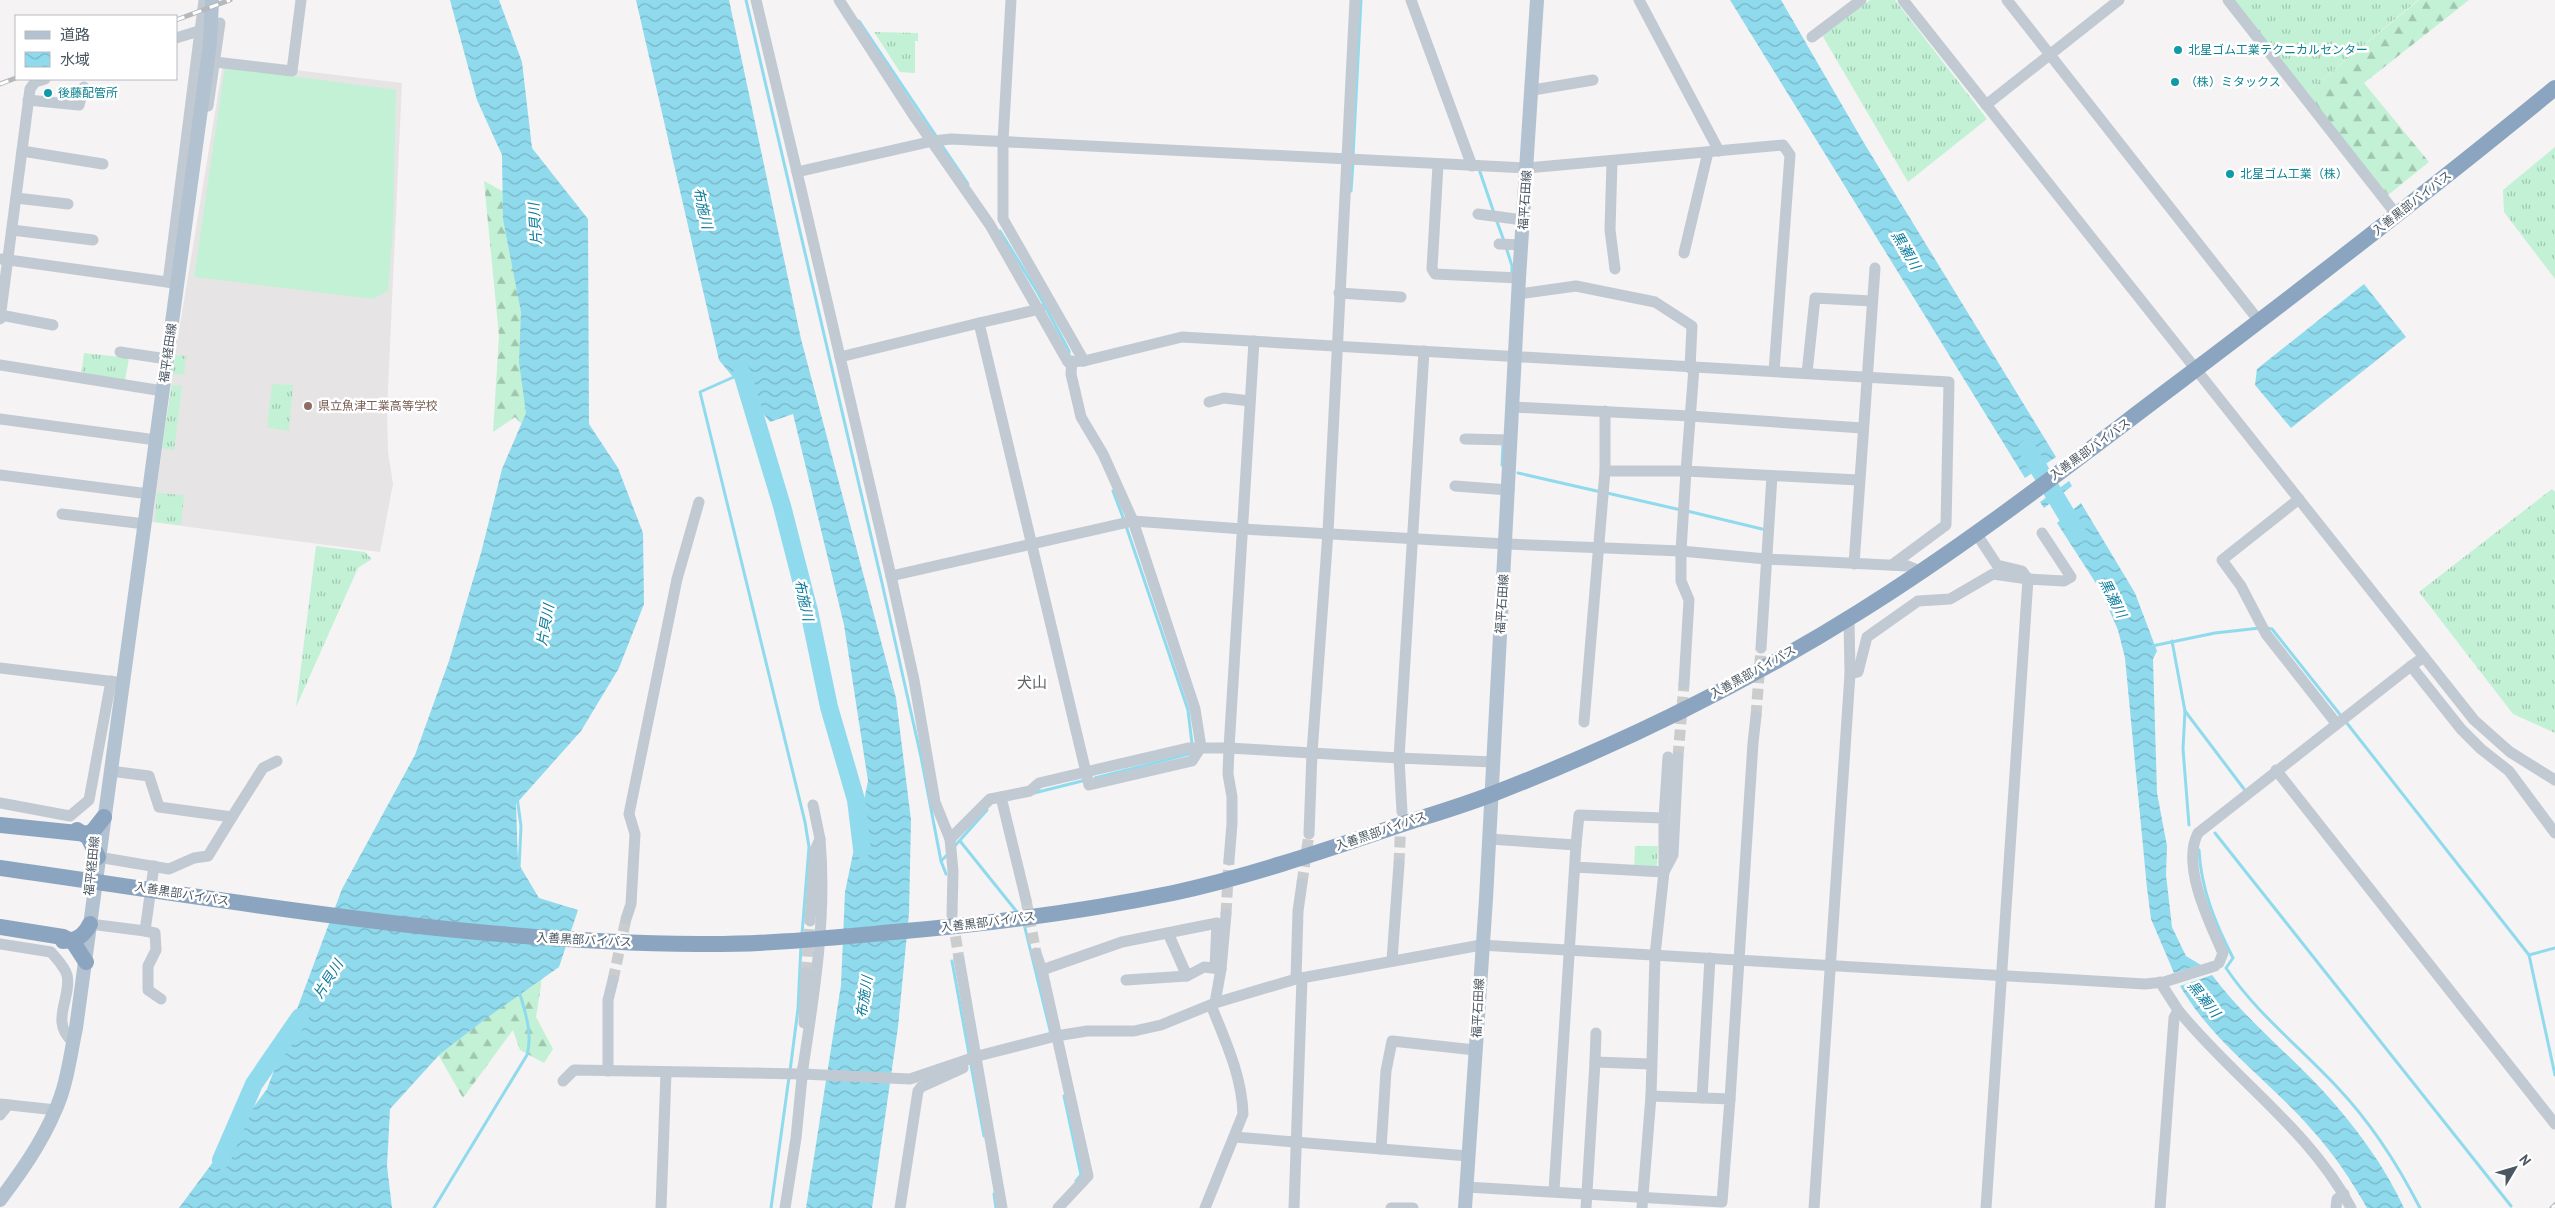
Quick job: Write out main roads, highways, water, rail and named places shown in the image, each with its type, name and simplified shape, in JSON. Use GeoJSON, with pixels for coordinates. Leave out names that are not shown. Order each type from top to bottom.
{"type":"FeatureCollection","features":[{"type":"Feature","properties":{"kind":"highway","name":"入善黒部バイパス"},"geometry":{"type":"LineString","coordinates":[[0,868],[242,904],[429,927],[575,941],[705,944],[822,939],[967,926],[1174,892],[1325,850],[1491,794],[1646,729],[1752,674],[1849,618],[1976,533],[2196,370],[2555,88]]}},
{"type":"Feature","properties":{"kind":"highway"},"geometry":{"type":"LineString","coordinates":[[0,820],[90,835]]}},
{"type":"Feature","properties":{"kind":"highway"},"geometry":{"type":"LineString","coordinates":[[0,825],[90,835]]}},
{"type":"Feature","properties":{"kind":"highway"},"geometry":{"type":"LineString","coordinates":[[0,926],[78,942]]}},
{"type":"Feature","properties":{"kind":"highway"},"geometry":{"type":"LineString","coordinates":[[0,931],[78,942]]}},
{"type":"Feature","properties":{"kind":"main road","name":"福平経田線"},"geometry":{"type":"LineString","coordinates":[[90,835],[110,772],[120,706],[117,682],[145,524],[176,283],[210,43],[212,0]]}},
{"type":"Feature","properties":{"kind":"main road","name":"福平石田線"},"geometry":{"type":"LineString","coordinates":[[1465,1208],[1489,840],[1537,0]]}},
{"type":"Feature","properties":{"kind":"main road","name":"福平経田線"},"geometry":{"type":"LineString","coordinates":[[0,1200],[26,1165],[56,1110],[68,1070],[74,1035],[78,942],[90,835],[120,706]]}},
{"type":"Feature","properties":{"kind":"water"},"geometry":{"type":"Polygon","coordinates":[[[450,0],[499,0],[522,62],[532,148],[588,219],[589,424],[618,468],[643,533],[644,604],[619,668],[581,731],[516,804],[518,863],[539,898],[578,910],[559,967],[488,1017],[440,1054],[390,1109],[387,1166],[392,1208],[179,1208],[267,1089],[342,889],[415,755],[449,661],[481,553],[502,469],[526,413],[519,362],[521,312],[503,219],[502,155],[477,100],[450,0]]]}},
{"type":"Feature","properties":{"kind":"water"},"geometry":{"type":"Polygon","coordinates":[[[636,0],[729,0],[801,339],[896,698],[911,820],[909,913],[898,1027],[872,1208],[806,1208],[841,985],[845,892],[868,781],[844,625],[793,414],[770,422],[719,360],[636,0]]]}},
{"type":"Feature","properties":{"kind":"water"},"geometry":{"type":"Polygon","coordinates":[[[1730,0],[1781,0],[1864,143],[2056,457],[2025,478],[1730,0]]]}},
{"type":"Feature","properties":{"kind":"water"},"geometry":{"type":"Polygon","coordinates":[[[2364,284],[2406,337],[2291,428],[2255,385],[2257,369],[2364,284]]]}},
{"type":"Feature","properties":{"kind":"water"},"geometry":{"type":"Polygon","coordinates":[[[2069,481],[2072,486],[2044,508],[2040,502],[2069,481]]]}},
{"type":"Feature","properties":{"kind":"water"},"geometry":{"type":"Polygon","coordinates":[[[2081,503],[2135,593],[2157,651],[2153,659],[2157,793],[2167,846],[2166,875],[2172,927],[2186,956],[2201,965],[2174,973],[2151,919],[2125,658],[2118,630],[2101,591],[2057,523],[2081,503]]]}},
{"type":"Feature","properties":{"kind":"water"},"geometry":{"type":"Polygon","coordinates":[[[2212,975],[2252,1021],[2310,1077],[2347,1118],[2378,1161],[2404,1208],[2367,1208],[2328,1148],[2295,1112],[2209,1026],[2180,986],[2212,975]]]}},
{"type":"Feature","properties":{"kind":"waterway"},"geometry":{"type":"LineString","coordinates":[[746,0],[882,583],[921,757],[941,861],[946,874]]}},
{"type":"Feature","properties":{"kind":"waterway"},"geometry":{"type":"LineString","coordinates":[[1353,156],[1361,0]]}},
{"type":"Feature","properties":{"kind":"waterway"},"geometry":{"type":"LineString","coordinates":[[859,21],[938,139]]}},
{"type":"Feature","properties":{"kind":"waterway"},"geometry":{"type":"LineString","coordinates":[[941,144],[968,184]]}},
{"type":"Feature","properties":{"kind":"waterway"},"geometry":{"type":"LineString","coordinates":[[1351,191],[1353,162]]}},
{"type":"Feature","properties":{"kind":"waterway"},"geometry":{"type":"LineString","coordinates":[[1479,169],[1494,213]]}},
{"type":"Feature","properties":{"kind":"waterway"},"geometry":{"type":"LineString","coordinates":[[1496,219],[1504,241]]}},
{"type":"Feature","properties":{"kind":"waterway"},"geometry":{"type":"LineString","coordinates":[[1000,231],[1038,293],[1069,351],[1069,356]]}},
{"type":"Feature","properties":{"kind":"waterway"},"geometry":{"type":"LineString","coordinates":[[1506,247],[1512,266],[1512,275]]}},
{"type":"Feature","properties":{"kind":"waterway","name":"布施川"},"geometry":{"type":"LineString","coordinates":[[742,373],[782,506],[809,611],[829,707],[856,800],[862,849]]}},
{"type":"Feature","properties":{"kind":"waterway"},"geometry":{"type":"LineString","coordinates":[[736,376],[700,392],[805,822],[809,847],[802,934]]}},
{"type":"Feature","properties":{"kind":"waterway"},"geometry":{"type":"LineString","coordinates":[[1502,465],[1503,444]]}},
{"type":"Feature","properties":{"kind":"waterway","name":"黒瀬川"},"geometry":{"type":"LineString","coordinates":[[2027,449],[2078,534]]}},
{"type":"Feature","properties":{"kind":"waterway"},"geometry":{"type":"LineString","coordinates":[[1518,473],[1601,492]]}},
{"type":"Feature","properties":{"kind":"waterway"},"geometry":{"type":"LineString","coordinates":[[1113,491],[1124,520]]}},
{"type":"Feature","properties":{"kind":"waterway"},"geometry":{"type":"LineString","coordinates":[[1607,493],[1681,510]]}},
{"type":"Feature","properties":{"kind":"waterway"},"geometry":{"type":"LineString","coordinates":[[1687,511],[1762,529]]}},
{"type":"Feature","properties":{"kind":"waterway"},"geometry":{"type":"LineString","coordinates":[[1126,526],[1188,710],[1192,744]]}},
{"type":"Feature","properties":{"kind":"waterway"},"geometry":{"type":"LineString","coordinates":[[2152,646],[2215,633],[2260,628]]}},
{"type":"Feature","properties":{"kind":"waterway"},"geometry":{"type":"LineString","coordinates":[[2266,628],[2272,629],[2342,717]]}},
{"type":"Feature","properties":{"kind":"waterway"},"geometry":{"type":"LineString","coordinates":[[2172,641],[2185,711],[2244,789]]}},
{"type":"Feature","properties":{"kind":"waterway"},"geometry":{"type":"LineString","coordinates":[[2185,711],[2183,749],[2189,825]]}},
{"type":"Feature","properties":{"kind":"waterway"},"geometry":{"type":"LineString","coordinates":[[2346,722],[2529,955],[2555,1075]]}},
{"type":"Feature","properties":{"kind":"waterway"},"geometry":{"type":"LineString","coordinates":[[1095,778],[1193,753]]}},
{"type":"Feature","properties":{"kind":"waterway"},"geometry":{"type":"LineString","coordinates":[[1034,793],[1086,780]]}},
{"type":"Feature","properties":{"kind":"waterway"},"geometry":{"type":"LineString","coordinates":[[517,797],[521,826],[519,868]]}},
{"type":"Feature","properties":{"kind":"waterway"},"geometry":{"type":"LineString","coordinates":[[953,848],[987,810]]}},
{"type":"Feature","properties":{"kind":"waterway"},"geometry":{"type":"LineString","coordinates":[[2215,833],[2511,1206]]}},
{"type":"Feature","properties":{"kind":"waterway"},"geometry":{"type":"LineString","coordinates":[[960,841],[1017,912]]}},
{"type":"Feature","properties":{"kind":"waterway"},"geometry":{"type":"LineString","coordinates":[[2199,850],[2200,864],[2210,906],[2233,958],[2226,968],[2251,1000],[2324,1073],[2362,1115],[2403,1176],[2420,1208]]}},
{"type":"Feature","properties":{"kind":"waterway"},"geometry":{"type":"LineString","coordinates":[[941,861],[949,853]]}},
{"type":"Feature","properties":{"kind":"waterway"},"geometry":{"type":"LineString","coordinates":[[1024,924],[1051,1034]]}},
{"type":"Feature","properties":{"kind":"waterway"},"geometry":{"type":"LineString","coordinates":[[790,1071],[798,1009],[801,945]]}},
{"type":"Feature","properties":{"kind":"waterway"},"geometry":{"type":"LineString","coordinates":[[2529,955],[2555,948]]}},
{"type":"Feature","properties":{"kind":"waterway"},"geometry":{"type":"LineString","coordinates":[[952,961],[984,1136]]}},
{"type":"Feature","properties":{"kind":"waterway"},"geometry":{"type":"LineString","coordinates":[[434,1208],[527,1055],[529,1031],[519,991]]}},
{"type":"Feature","properties":{"kind":"waterway","name":"片貝川"},"geometry":{"type":"LineString","coordinates":[[221,1160],[254,1084],[300,1017]]}},
{"type":"Feature","properties":{"kind":"waterway"},"geometry":{"type":"LineString","coordinates":[[771,1208],[789,1077]]}},
{"type":"Feature","properties":{"kind":"waterway"},"geometry":{"type":"LineString","coordinates":[[1064,1096],[1081,1175],[1076,1181]]}},
{"type":"Feature","properties":{"kind":"waterway"},"geometry":{"type":"LineString","coordinates":[[994,1194],[996,1208]]}},
{"type":"Feature","properties":{"kind":"tunnel"},"geometry":{"type":"LineString","coordinates":[[1756,716],[1761,648]]}},
{"type":"Feature","properties":{"kind":"tunnel"},"geometry":{"type":"LineString","coordinates":[[1678,757],[1684,684]]}},
{"type":"Feature","properties":{"kind":"tunnel"},"geometry":{"type":"LineString","coordinates":[[1399,864],[1401,819]]}},
{"type":"Feature","properties":{"kind":"tunnel"},"geometry":{"type":"LineString","coordinates":[[1302,883],[1309,834]]}},
{"type":"Feature","properties":{"kind":"tunnel"},"geometry":{"type":"LineString","coordinates":[[1226,914],[1229,860]]}},
{"type":"Feature","properties":{"kind":"tunnel"},"geometry":{"type":"LineString","coordinates":[[1026,900],[1036,953]]}},
{"type":"Feature","properties":{"kind":"tunnel"},"geometry":{"type":"LineString","coordinates":[[613,980],[626,919]]}},
{"type":"Feature","properties":{"kind":"tunnel"},"geometry":{"type":"LineString","coordinates":[[953,920],[959,959]]}},
{"type":"Feature","properties":{"kind":"tunnel"},"geometry":{"type":"LineString","coordinates":[[806,973],[810,921]]}},
{"type":"Feature","properties":{"kind":"railway"},"geometry":{"type":"LineString","coordinates":[[178,19],[230,0]]}},
{"type":"Feature","properties":{"kind":"railway"},"geometry":{"type":"LineString","coordinates":[[0,84],[15,78]]}},
{"type":"Feature","properties":{"kind":"railway"},"geometry":{"type":"LineString","coordinates":[[2552,1208],[2555,1205]]}},
{"type":"Feature","properties":{"kind":"place","name":"北星ゴム工業テクニカルセンター"},"geometry":{"type":"Point","coordinates":[2178,50]}},
{"type":"Feature","properties":{"kind":"place","name":"（株）ミタックス"},"geometry":{"type":"Point","coordinates":[2175,82]}},
{"type":"Feature","properties":{"kind":"place","name":"後藤配管所"},"geometry":{"type":"Point","coordinates":[48,93]}},
{"type":"Feature","properties":{"kind":"place","name":"北星ゴム工業（株）"},"geometry":{"type":"Point","coordinates":[2230,174]}},
{"type":"Feature","properties":{"kind":"place","name":"県立魚津工業高等学校"},"geometry":{"type":"Point","coordinates":[308,406]}},
{"type":"Feature","properties":{"kind":"district","name":"犬山"},"geometry":{"type":"Point","coordinates":[1032,683]}}]}
